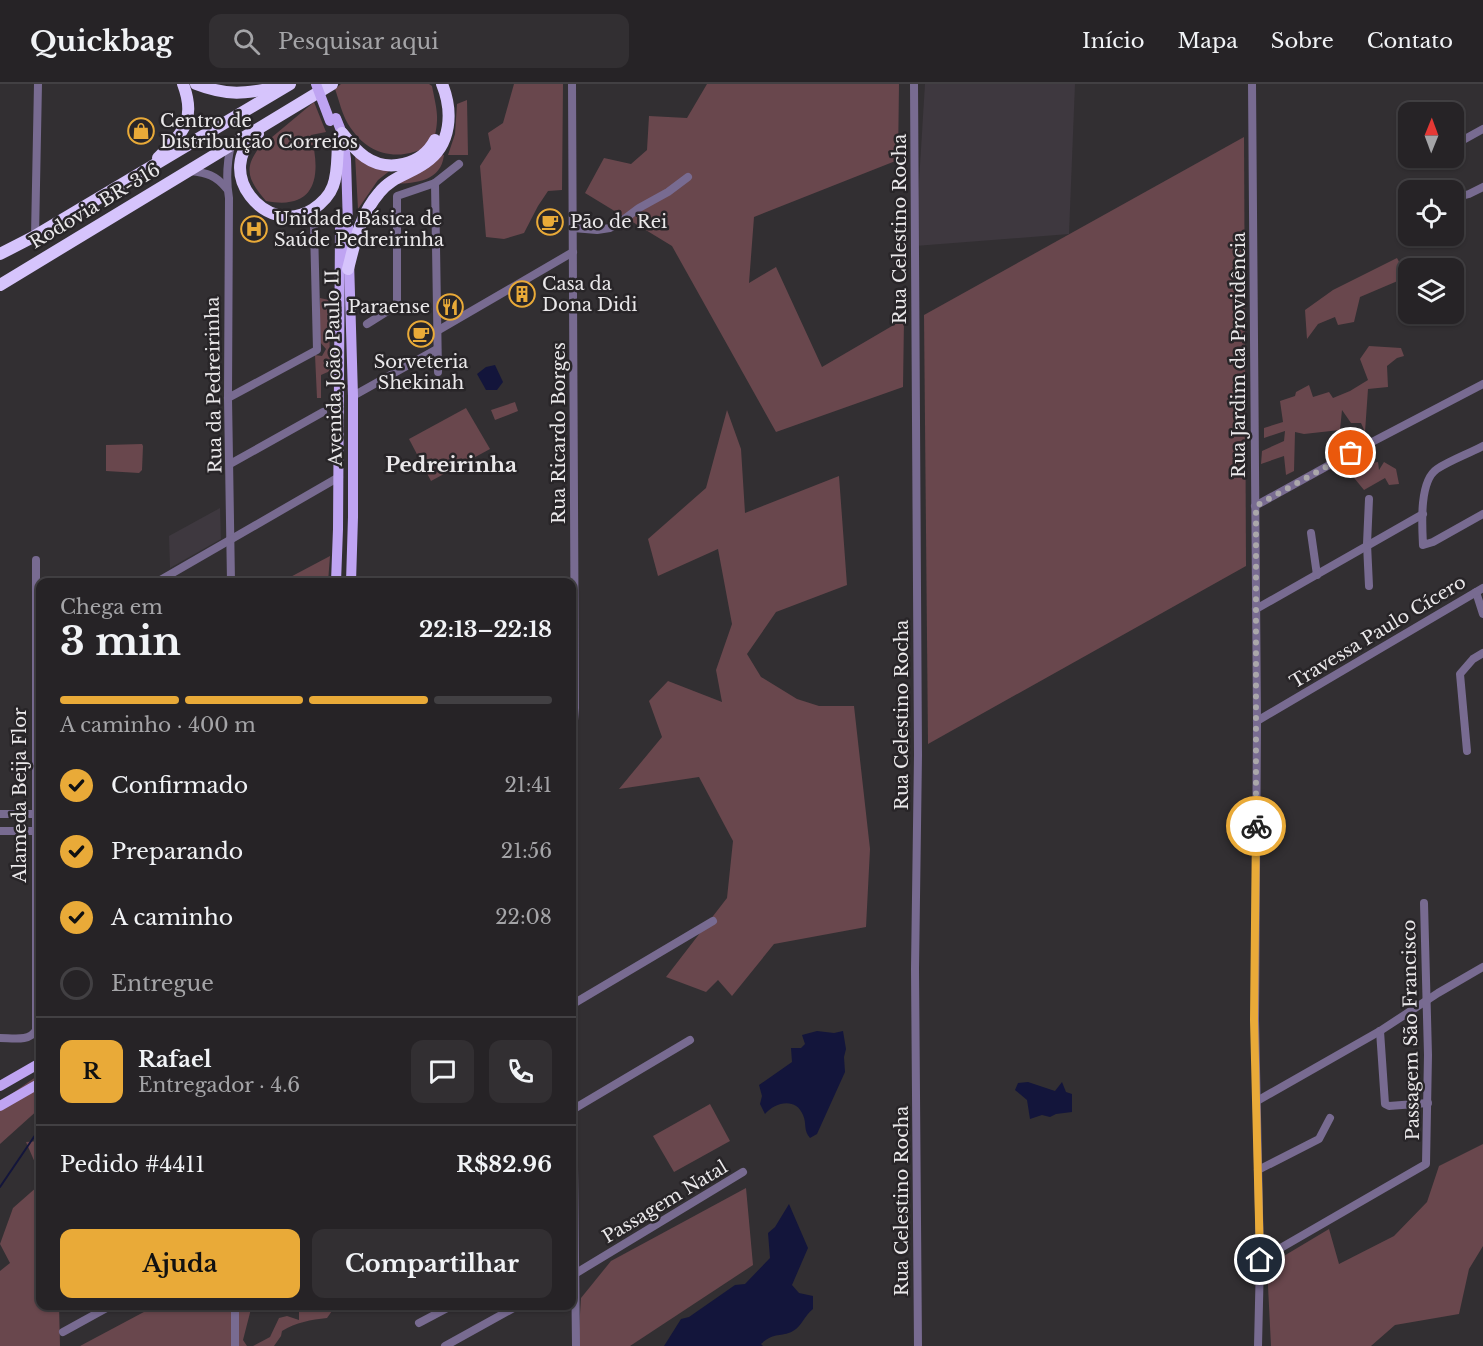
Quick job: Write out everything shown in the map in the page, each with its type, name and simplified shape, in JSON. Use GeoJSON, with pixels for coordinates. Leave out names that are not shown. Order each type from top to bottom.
{"type":"FeatureCollection","features":[{"type":"Feature","properties":{"kind":"highway"},"geometry":{"type":"LineString","coordinates":[[152,166],[184,129],[189,108],[183,84]]}},
{"type":"Feature","properties":{"kind":"highway"},"geometry":{"type":"LineString","coordinates":[[196,84],[228,94],[288,85]]}},
{"type":"Feature","properties":{"kind":"highway","name":"Rodovia BR-316"},"geometry":{"type":"LineString","coordinates":[[0,285],[332,84]]}},
{"type":"Feature","properties":{"kind":"highway"},"geometry":{"type":"LineString","coordinates":[[289,109],[252,139],[243,152],[239,169],[248,194],[259,205],[282,216],[302,215],[324,201],[334,185],[340,139],[373,162],[392,166],[416,159],[434,144],[439,131],[440,101],[434,84]]}},
{"type":"Feature","properties":{"kind":"highway"},"geometry":{"type":"LineString","coordinates":[[348,269],[360,222],[378,193],[396,178],[430,160],[446,136],[448,105],[442,84]]}},
{"type":"Feature","properties":{"kind":"highway","name":"Rodovia BR-316"},"geometry":{"type":"LineString","coordinates":[[0,254],[35,236],[288,85]]}},
{"type":"Feature","properties":{"kind":"main road"},"geometry":{"type":"LineString","coordinates":[[316,84],[333,119]]}},
{"type":"Feature","properties":{"kind":"main road"},"geometry":{"type":"LineString","coordinates":[[322,84],[333,119]]}},
{"type":"Feature","properties":{"kind":"main road","name":"Avenida João Paulo II"},"geometry":{"type":"LineString","coordinates":[[333,119],[346,159],[353,396],[351,578]]}},
{"type":"Feature","properties":{"kind":"main road","name":"Avenida João Paulo II"},"geometry":{"type":"LineString","coordinates":[[336,578],[339,477],[340,139]]}},
{"type":"Feature","properties":{"kind":"main road"},"geometry":{"type":"LineString","coordinates":[[0,1086],[36,1065]]}},
{"type":"Feature","properties":{"kind":"main road"},"geometry":{"type":"LineString","coordinates":[[3,1105],[36,1085]]}},
{"type":"Feature","properties":{"kind":"street"},"geometry":{"type":"LineString","coordinates":[[35,236],[38,84]]}},
{"type":"Feature","properties":{"kind":"street","name":"Rua Ricardo Borges"},"geometry":{"type":"LineString","coordinates":[[572,84],[574,578]]}},
{"type":"Feature","properties":{"kind":"street","name":"Rua Celestino Rocha"},"geometry":{"type":"LineString","coordinates":[[914,84],[918,755],[915,969],[918,1346]]}},
{"type":"Feature","properties":{"kind":"street","name":"Rua Jardim da Providência"},"geometry":{"type":"LineString","coordinates":[[1252,84],[1257,721],[1254,1020],[1260,1260],[1258,1346]]}},
{"type":"Feature","properties":{"kind":"street"},"geometry":{"type":"LineString","coordinates":[[1464,139],[1483,129]]}},
{"type":"Feature","properties":{"kind":"street","name":"Rua da Pedreirinha"},"geometry":{"type":"LineString","coordinates":[[231,145],[227,189],[229,198],[228,398],[231,578]]}},
{"type":"Feature","properties":{"kind":"street"},"geometry":{"type":"LineString","coordinates":[[367,324],[397,303],[396,198],[399,194],[435,183],[459,164]]}},
{"type":"Feature","properties":{"kind":"street"},"geometry":{"type":"LineString","coordinates":[[189,171],[207,173],[216,177],[227,189]]}},
{"type":"Feature","properties":{"kind":"street"},"geometry":{"type":"LineString","coordinates":[[573,228],[597,230],[610,228],[688,177]]}},
{"type":"Feature","properties":{"kind":"street"},"geometry":{"type":"LineString","coordinates":[[435,183],[438,372]]}},
{"type":"Feature","properties":{"kind":"street"},"geometry":{"type":"LineString","coordinates":[[1464,195],[1483,187]]}},
{"type":"Feature","properties":{"kind":"street"},"geometry":{"type":"LineString","coordinates":[[228,398],[317,350],[314,228]]}},
{"type":"Feature","properties":{"kind":"street"},"geometry":{"type":"LineString","coordinates":[[437,331],[573,252]]}},
{"type":"Feature","properties":{"kind":"street"},"geometry":{"type":"LineString","coordinates":[[353,396],[437,349]]}},
{"type":"Feature","properties":{"kind":"street"},"geometry":{"type":"LineString","coordinates":[[1256,506],[1483,384]]}},
{"type":"Feature","properties":{"kind":"street"},"geometry":{"type":"LineString","coordinates":[[230,464],[323,412]]}},
{"type":"Feature","properties":{"kind":"street"},"geometry":{"type":"LineString","coordinates":[[1483,446],[1435,470],[1426,481],[1423,545],[1431,543],[1483,513]]}},
{"type":"Feature","properties":{"kind":"street"},"geometry":{"type":"LineString","coordinates":[[164,578],[339,477]]}},
{"type":"Feature","properties":{"kind":"street"},"geometry":{"type":"LineString","coordinates":[[1369,499],[1367,544],[1369,586]]}},
{"type":"Feature","properties":{"kind":"street"},"geometry":{"type":"LineString","coordinates":[[1256,609],[1423,514]]}},
{"type":"Feature","properties":{"kind":"street"},"geometry":{"type":"LineString","coordinates":[[1311,533],[1317,575]]}},
{"type":"Feature","properties":{"kind":"street","name":"Alameda Beija Flor"},"geometry":{"type":"LineString","coordinates":[[0,1038],[28,1038],[34,1035],[36,1030],[36,560]]}},
{"type":"Feature","properties":{"kind":"street"},"geometry":{"type":"LineString","coordinates":[[1479,590],[1483,614]]}},
{"type":"Feature","properties":{"kind":"street","name":"Travessa Paulo Cícero"},"geometry":{"type":"LineString","coordinates":[[1257,721],[1479,590]]}},
{"type":"Feature","properties":{"kind":"street"},"geometry":{"type":"LineString","coordinates":[[1467,751],[1460,674],[1473,659],[1483,653]]}},
{"type":"Feature","properties":{"kind":"street"},"geometry":{"type":"LineString","coordinates":[[0,814],[35,814]]}},
{"type":"Feature","properties":{"kind":"street"},"geometry":{"type":"LineString","coordinates":[[0,831],[35,831]]}},
{"type":"Feature","properties":{"kind":"street","name":"Passagem São Francisco"},"geometry":{"type":"LineString","coordinates":[[1260,1260],[1426,1164],[1428,1156],[1428,1000],[1424,903]]}},
{"type":"Feature","properties":{"kind":"street"},"geometry":{"type":"LineString","coordinates":[[576,1002],[713,921]]}},
{"type":"Feature","properties":{"kind":"street"},"geometry":{"type":"LineString","coordinates":[[1257,1101],[1380,1031],[1483,967]]}},
{"type":"Feature","properties":{"kind":"street"},"geometry":{"type":"LineString","coordinates":[[1380,1031],[1385,1101],[1389,1106],[1428,1103]]}},
{"type":"Feature","properties":{"kind":"street"},"geometry":{"type":"LineString","coordinates":[[576,1108],[690,1040]]}},
{"type":"Feature","properties":{"kind":"street"},"geometry":{"type":"LineString","coordinates":[[1258,1170],[1319,1139],[1330,1118]]}},
{"type":"Feature","properties":{"kind":"street","name":"Passagem Natal"},"geometry":{"type":"LineString","coordinates":[[576,1273],[743,1172]]}},
{"type":"Feature","properties":{"kind":"street"},"geometry":{"type":"LineString","coordinates":[[63,1332],[103,1310]]}},
{"type":"Feature","properties":{"kind":"street"},"geometry":{"type":"LineString","coordinates":[[235,1310],[235,1346]]}},
{"type":"Feature","properties":{"kind":"street"},"geometry":{"type":"LineString","coordinates":[[419,1323],[444,1310]]}},
{"type":"Feature","properties":{"kind":"street"},"geometry":{"type":"LineString","coordinates":[[445,1346],[510,1310]]}},
{"type":"Feature","properties":{"kind":"street"},"geometry":{"type":"LineString","coordinates":[[574,1310],[576,1346]]}},
{"type":"Feature","properties":{"kind":"shaded area"},"geometry":{"type":"Polygon","coordinates":[[[341,84],[429,84],[432,86],[437,115],[433,144],[421,150],[398,155],[386,154],[366,144],[356,135],[344,116],[335,89],[341,84]]]}},
{"type":"Feature","properties":{"kind":"shaded area"},"geometry":{"type":"Polygon","coordinates":[[[514,84],[563,84],[562,190],[548,191],[524,233],[504,239],[486,237],[480,166],[491,149],[488,133],[503,123],[514,84]]]}},
{"type":"Feature","properties":{"kind":"shaded area"},"geometry":{"type":"Polygon","coordinates":[[[707,84],[899,84],[898,160],[754,217],[749,283],[776,267],[822,367],[904,319],[903,387],[776,432],[672,246],[585,193],[604,158],[631,164],[647,150],[649,116],[687,118],[707,84]]]}},
{"type":"Feature","properties":{"kind":"shaded area"},"geometry":{"type":"Polygon","coordinates":[[[925,84],[1075,84],[1069,234],[915,246],[925,84]]]}},
{"type":"Feature","properties":{"kind":"shaded area"},"geometry":{"type":"Polygon","coordinates":[[[467,100],[468,155],[448,155],[455,134],[457,104],[467,100]]]}},
{"type":"Feature","properties":{"kind":"shaded area"},"geometry":{"type":"Polygon","coordinates":[[[314,102],[326,132],[311,135],[316,163],[312,186],[306,195],[296,200],[283,203],[266,201],[250,176],[254,156],[259,148],[314,102]]]}},
{"type":"Feature","properties":{"kind":"shaded area"},"geometry":{"type":"Polygon","coordinates":[[[1244,137],[1246,566],[928,744],[924,315],[1244,137]]]}},
{"type":"Feature","properties":{"kind":"shaded area"},"geometry":{"type":"Polygon","coordinates":[[[355,155],[392,169],[378,180],[358,209],[355,155]]]}},
{"type":"Feature","properties":{"kind":"shaded area"},"geometry":{"type":"Polygon","coordinates":[[[444,155],[442,164],[433,175],[411,183],[394,184],[439,156],[444,155]]]}},
{"type":"Feature","properties":{"kind":"shaded area"},"geometry":{"type":"Polygon","coordinates":[[[1397,258],[1398,260],[1398,281],[1360,297],[1354,322],[1338,325],[1335,317],[1318,324],[1307,339],[1305,310],[1333,290],[1397,258]]]}},
{"type":"Feature","properties":{"kind":"shaded area"},"geometry":{"type":"Polygon","coordinates":[[[320,298],[329,300],[330,371],[321,375],[321,398],[317,398],[315,355],[322,356],[326,349],[320,342],[320,298]]]}},
{"type":"Feature","properties":{"kind":"shaded area"},"geometry":{"type":"Polygon","coordinates":[[[1369,346],[1401,348],[1404,356],[1397,358],[1387,366],[1388,387],[1368,389],[1365,432],[1361,423],[1351,423],[1342,410],[1340,430],[1304,434],[1295,432],[1294,471],[1286,475],[1284,456],[1261,464],[1262,451],[1284,441],[1285,431],[1264,438],[1264,428],[1283,422],[1280,401],[1295,396],[1296,392],[1309,385],[1313,397],[1329,392],[1333,398],[1368,380],[1360,359],[1369,346]]]}},
{"type":"Feature","properties":{"kind":"shaded area"},"geometry":{"type":"Polygon","coordinates":[[[495,365],[503,382],[497,390],[486,390],[477,374],[486,367],[495,365]]]}},
{"type":"Feature","properties":{"kind":"shaded area"},"geometry":{"type":"Polygon","coordinates":[[[515,402],[518,411],[495,420],[491,410],[515,402]]]}},
{"type":"Feature","properties":{"kind":"shaded area"},"geometry":{"type":"Polygon","coordinates":[[[466,408],[490,449],[431,481],[409,439],[466,408]]]}},
{"type":"Feature","properties":{"kind":"shaded area"},"geometry":{"type":"Polygon","coordinates":[[[727,410],[741,449],[745,513],[839,476],[847,585],[776,612],[747,654],[761,677],[797,699],[819,706],[854,706],[870,849],[866,927],[774,944],[732,996],[718,980],[706,992],[666,977],[727,898],[733,841],[699,777],[619,789],[662,737],[649,701],[668,681],[722,702],[716,670],[732,624],[718,549],[658,576],[648,539],[706,488],[727,410]]]}},
{"type":"Feature","properties":{"kind":"shaded area"},"geometry":{"type":"Polygon","coordinates":[[[142,444],[142,470],[139,473],[106,471],[106,445],[142,444]]]}},
{"type":"Feature","properties":{"kind":"shaded area"},"geometry":{"type":"Polygon","coordinates":[[[1378,462],[1379,470],[1384,462],[1396,469],[1399,484],[1389,485],[1385,478],[1364,490],[1350,473],[1360,465],[1378,462]]]}},
{"type":"Feature","properties":{"kind":"shaded area"},"geometry":{"type":"Polygon","coordinates":[[[220,508],[221,539],[170,568],[169,536],[220,508]]]}},
{"type":"Feature","properties":{"kind":"shaded area"},"geometry":{"type":"Polygon","coordinates":[[[330,556],[328,578],[289,578],[330,556]]]}},
{"type":"Feature","properties":{"kind":"shaded area"},"geometry":{"type":"Polygon","coordinates":[[[817,1031],[834,1033],[843,1031],[846,1049],[845,1072],[817,1134],[810,1138],[803,1115],[796,1106],[780,1104],[765,1114],[760,1104],[762,1096],[759,1085],[792,1062],[791,1048],[801,1048],[805,1044],[802,1035],[817,1031]]]}},
{"type":"Feature","properties":{"kind":"shaded area"},"geometry":{"type":"Polygon","coordinates":[[[36,1077],[36,1112],[0,1144],[0,1102],[36,1077]]]}},
{"type":"Feature","properties":{"kind":"shaded area"},"geometry":{"type":"Polygon","coordinates":[[[1028,1082],[1055,1091],[1062,1082],[1066,1092],[1072,1094],[1072,1112],[1050,1117],[1042,1115],[1030,1119],[1027,1100],[1015,1090],[1018,1083],[1028,1082]]]}},
{"type":"Feature","properties":{"kind":"shaded area"},"geometry":{"type":"Polygon","coordinates":[[[710,1104],[730,1141],[674,1172],[653,1136],[710,1104]]]}},
{"type":"Feature","properties":{"kind":"shaded area"},"geometry":{"type":"Polygon","coordinates":[[[36,1141],[36,1165],[26,1142],[36,1141]]]}},
{"type":"Feature","properties":{"kind":"shaded area"},"geometry":{"type":"Polygon","coordinates":[[[1483,1144],[1483,1246],[1469,1269],[1459,1314],[1395,1325],[1371,1346],[1271,1346],[1267,1266],[1329,1229],[1339,1264],[1394,1236],[1427,1202],[1439,1166],[1483,1144]]]}},
{"type":"Feature","properties":{"kind":"shaded area"},"geometry":{"type":"Polygon","coordinates":[[[36,1188],[36,1310],[59,1310],[60,1346],[0,1346],[0,1271],[10,1263],[0,1244],[13,1208],[36,1188]]]}},
{"type":"Feature","properties":{"kind":"shaded area"},"geometry":{"type":"Polygon","coordinates":[[[746,1188],[753,1265],[630,1346],[578,1346],[581,1298],[611,1261],[746,1188]]]}},
{"type":"Feature","properties":{"kind":"shaded area"},"geometry":{"type":"Polygon","coordinates":[[[789,1204],[808,1248],[792,1285],[799,1293],[813,1296],[813,1309],[799,1326],[788,1333],[770,1337],[761,1344],[763,1346],[664,1346],[681,1319],[689,1317],[735,1285],[745,1284],[770,1258],[768,1233],[775,1227],[789,1204]]]}},
{"type":"Feature","properties":{"kind":"shaded area"},"geometry":{"type":"Polygon","coordinates":[[[148,1310],[251,1310],[243,1340],[247,1346],[80,1346],[148,1310]]]}},
{"type":"Feature","properties":{"kind":"shaded area"},"geometry":{"type":"Polygon","coordinates":[[[299,1310],[332,1310],[327,1318],[298,1323],[282,1331],[274,1346],[253,1346],[270,1337],[279,1318],[287,1316],[299,1320],[299,1310]]]}},
{"type":"Feature","properties":{"kind":"waterway"},"geometry":{"type":"LineString","coordinates":[[0,1187],[36,1134]]}},
{"type":"Feature","properties":{"kind":"way so far"},"geometry":{"type":"LineString","coordinates":[[1256,826],[1256,506],[1351,453]]}},
{"type":"Feature","properties":{"kind":"place","name":"Centro de Distribuição Correios"},"geometry":{"type":"Point","coordinates":[141,131]}},
{"type":"Feature","properties":{"kind":"place","name":"Pão de Rei"},"geometry":{"type":"Point","coordinates":[550,222]}},
{"type":"Feature","properties":{"kind":"place","name":"Unidade Básica de Saúde Pedreirinha"},"geometry":{"type":"Point","coordinates":[254,229]}},
{"type":"Feature","properties":{"kind":"place","name":"Casa da Dona Didi"},"geometry":{"type":"Point","coordinates":[522,294]}},
{"type":"Feature","properties":{"kind":"place","name":"Paraense"},"geometry":{"type":"Point","coordinates":[450,307]}},
{"type":"Feature","properties":{"kind":"place","name":"Sorveteria Shekinah"},"geometry":{"type":"Point","coordinates":[421,334]}},
{"type":"Feature","properties":{"kind":"district","name":"Pedreirinha"},"geometry":{"type":"Point","coordinates":[451,465]}},
{"type":"Feature","properties":{"kind":"route"},"geometry":{"type":"LineString","coordinates":[[1256,826],[1254,1020],[1260,1260]]}}]}
